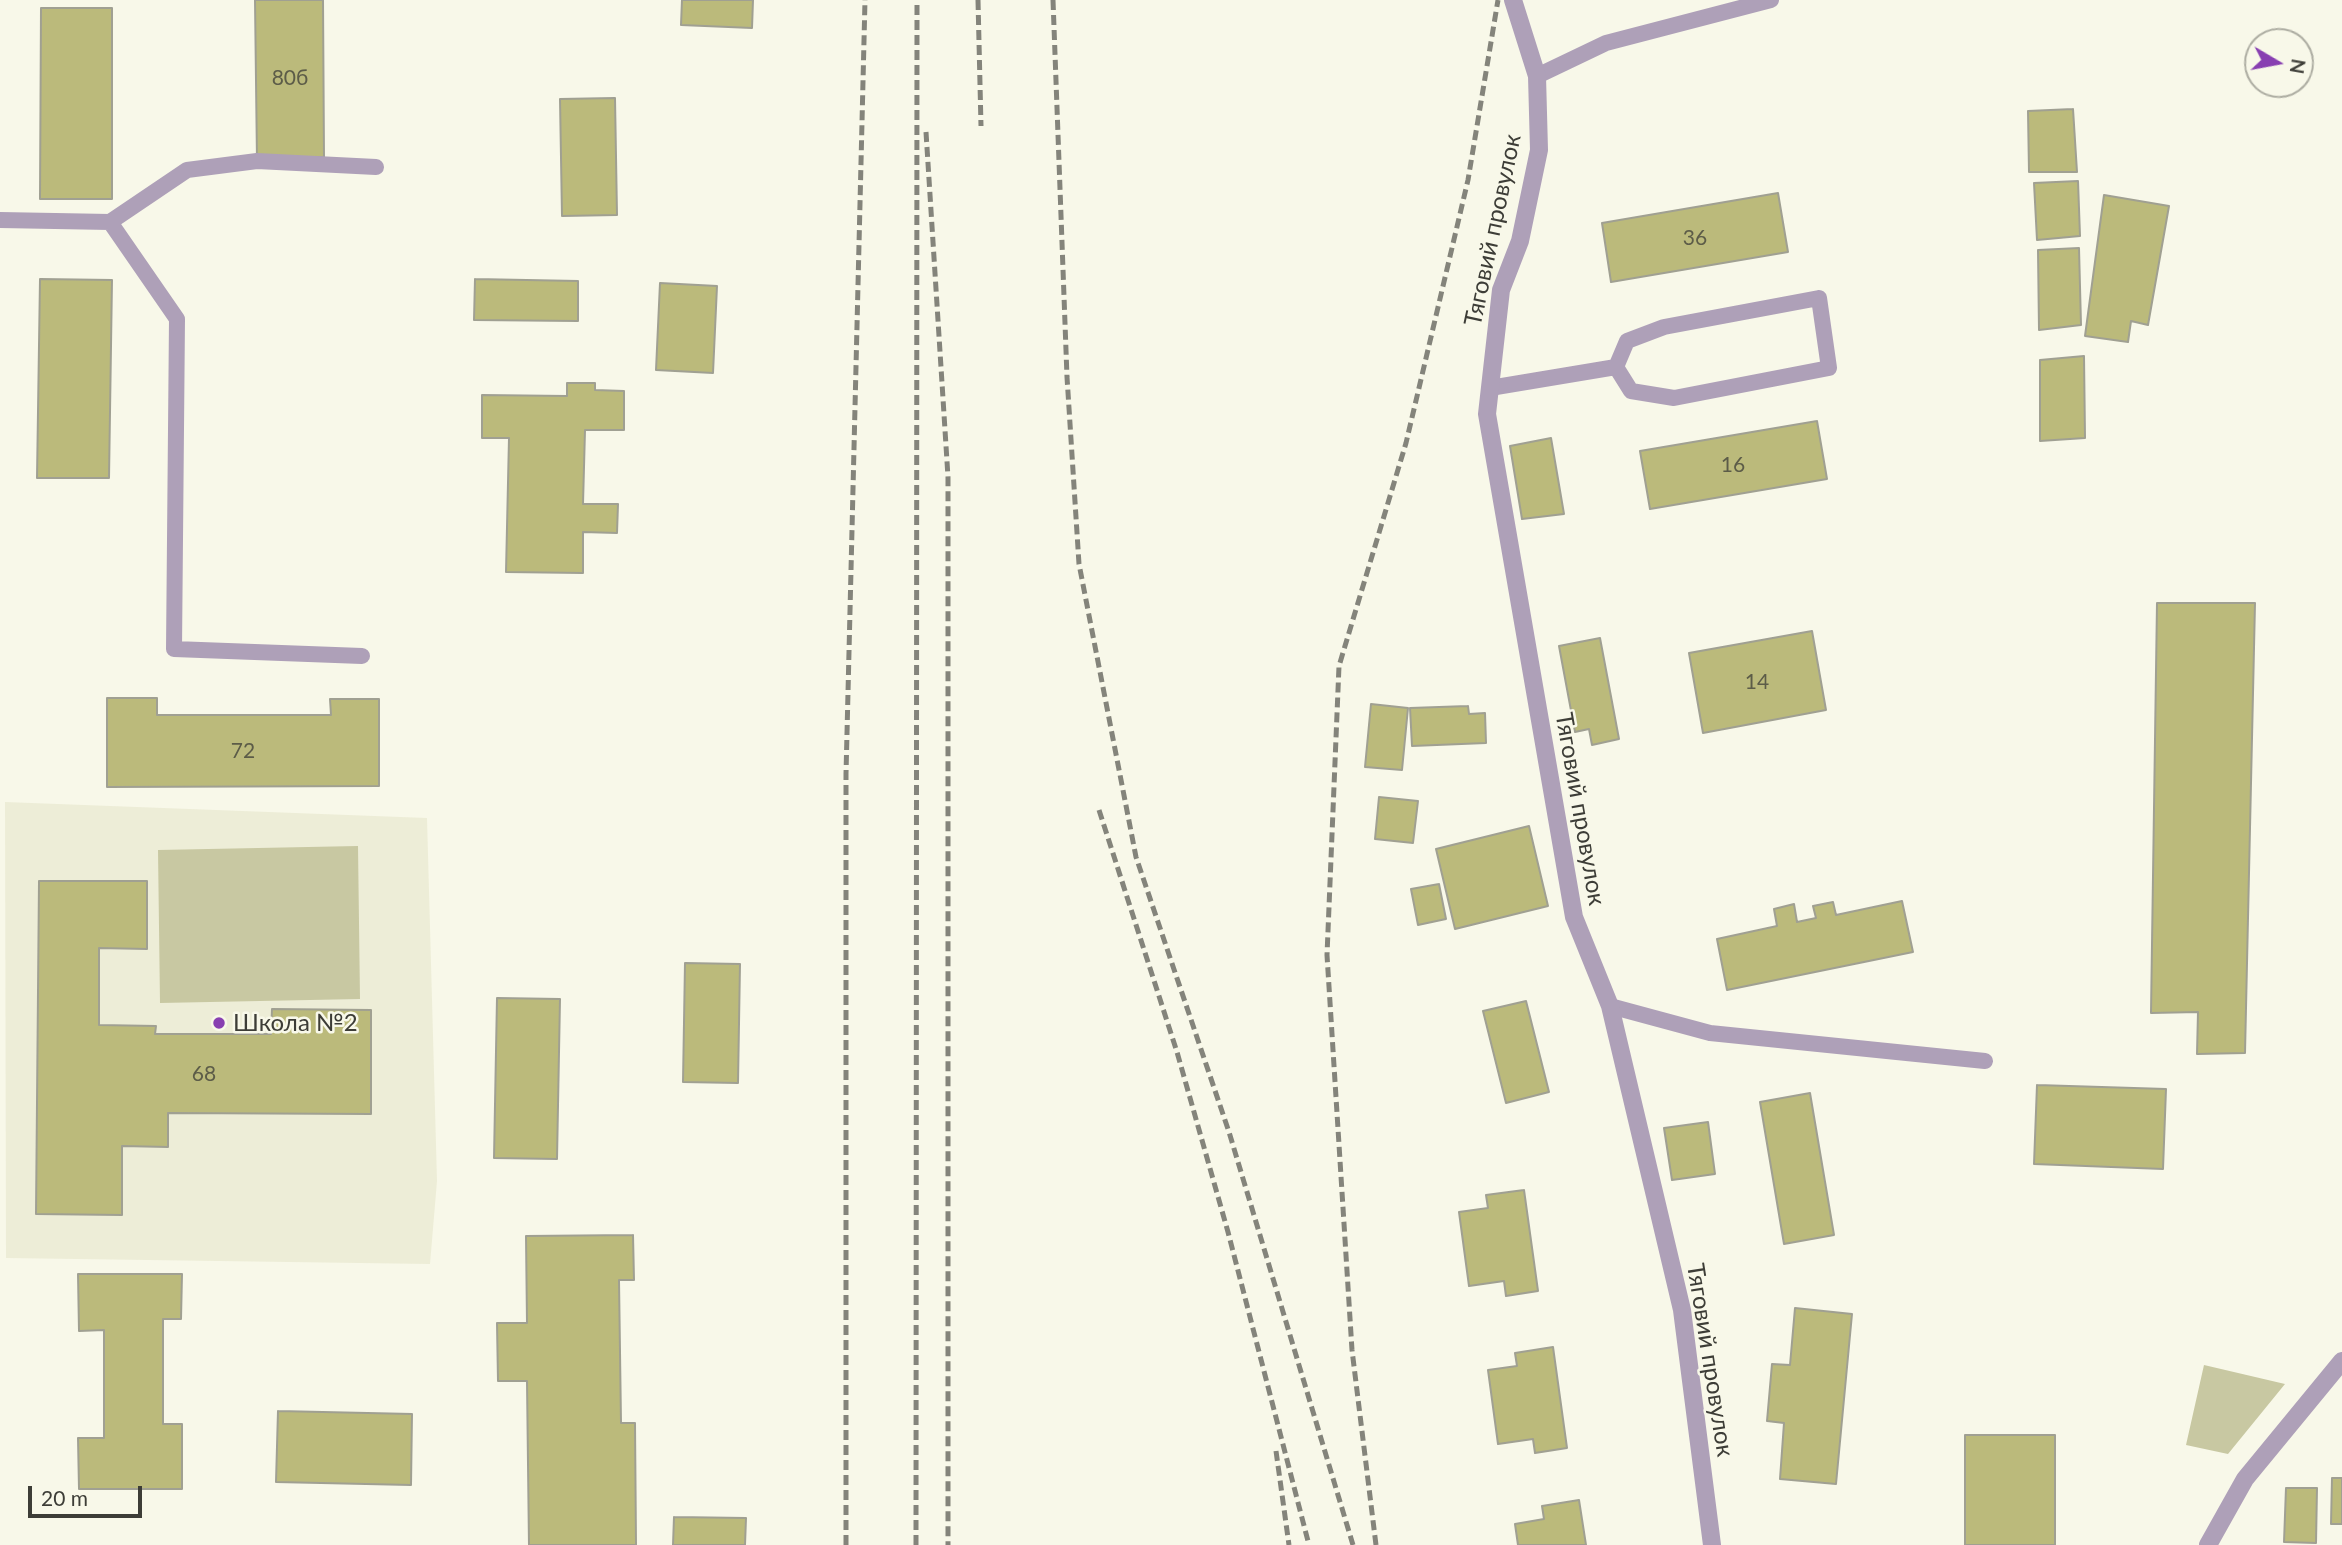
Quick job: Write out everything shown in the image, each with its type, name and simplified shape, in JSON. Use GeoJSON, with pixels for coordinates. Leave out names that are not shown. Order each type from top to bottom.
{"type":"FeatureCollection","features":[{"type":"Feature","properties":{"kind":"street","name":"Тяговий провулок"},"geometry":{"type":"LineString","coordinates":[[1513,0],[1537,75],[1539,150],[1520,241],[1501,290],[1486,414],[1574,917],[1610,1006],[1682,1310],[1712,1545]]}},
{"type":"Feature","properties":{"kind":"street"},"geometry":{"type":"LineString","coordinates":[[2208,1545],[2245,1479],[2342,1362]]}},
{"type":"Feature","properties":{"kind":"lane"},"geometry":{"type":"LineString","coordinates":[[1537,75],[1606,43],[1771,0]]}},
{"type":"Feature","properties":{"kind":"lane"},"geometry":{"type":"LineString","coordinates":[[0,220],[110,222],[187,170],[257,161],[376,167]]}},
{"type":"Feature","properties":{"kind":"lane"},"geometry":{"type":"LineString","coordinates":[[110,222],[177,319],[174,649],[362,656]]}},
{"type":"Feature","properties":{"kind":"lane"},"geometry":{"type":"LineString","coordinates":[[1819,298],[1829,368],[1674,398],[1631,391],[1616,368],[1627,341],[1664,327],[1819,298]]}},
{"type":"Feature","properties":{"kind":"lane"},"geometry":{"type":"LineString","coordinates":[[1490,388],[1616,368]]}},
{"type":"Feature","properties":{"kind":"lane"},"geometry":{"type":"LineString","coordinates":[[1610,1006],[1710,1033],[1985,1061]]}},
{"type":"Feature","properties":{"kind":"shaded area","name":"Школа №2"},"geometry":{"type":"Polygon","coordinates":[[[5,802],[427,818],[437,1181],[430,1264],[6,1258],[5,802]]]}},
{"type":"Feature","properties":{"kind":"green space"},"geometry":{"type":"Polygon","coordinates":[[[358,846],[360,999],[160,1003],[158,850],[358,846]]]}},
{"type":"Feature","properties":{"kind":"green space"},"geometry":{"type":"Polygon","coordinates":[[[2204,1365],[2285,1384],[2228,1454],[2186,1445],[2204,1365]]]}},
{"type":"Feature","properties":{"kind":"building"},"geometry":{"type":"Polygon","coordinates":[[[255,0],[323,0],[324,157],[257,161],[255,0]]]}},
{"type":"Feature","properties":{"kind":"building"},"geometry":{"type":"Polygon","coordinates":[[[682,0],[753,0],[752,28],[681,25],[682,0]]]}},
{"type":"Feature","properties":{"kind":"building"},"geometry":{"type":"Polygon","coordinates":[[[41,8],[112,8],[112,199],[40,199],[41,8]]]}},
{"type":"Feature","properties":{"kind":"building"},"geometry":{"type":"Polygon","coordinates":[[[615,98],[617,215],[562,216],[560,99],[615,98]]]}},
{"type":"Feature","properties":{"kind":"building"},"geometry":{"type":"Polygon","coordinates":[[[2073,109],[2077,172],[2029,172],[2028,111],[2073,109]]]}},
{"type":"Feature","properties":{"kind":"building"},"geometry":{"type":"Polygon","coordinates":[[[2078,181],[2080,236],[2037,240],[2034,183],[2078,181]]]}},
{"type":"Feature","properties":{"kind":"building"},"geometry":{"type":"Polygon","coordinates":[[[1778,193],[1788,252],[1611,282],[1602,223],[1778,193]]]}},
{"type":"Feature","properties":{"kind":"building"},"geometry":{"type":"Polygon","coordinates":[[[2104,195],[2169,206],[2148,325],[2131,321],[2128,342],[2085,336],[2104,195]]]}},
{"type":"Feature","properties":{"kind":"building"},"geometry":{"type":"Polygon","coordinates":[[[2079,248],[2081,325],[2039,330],[2038,250],[2079,248]]]}},
{"type":"Feature","properties":{"kind":"building"},"geometry":{"type":"Polygon","coordinates":[[[40,279],[112,280],[109,478],[37,478],[40,279]]]}},
{"type":"Feature","properties":{"kind":"building"},"geometry":{"type":"Polygon","coordinates":[[[475,279],[578,281],[578,321],[474,320],[475,279]]]}},
{"type":"Feature","properties":{"kind":"building"},"geometry":{"type":"Polygon","coordinates":[[[660,283],[717,286],[713,373],[656,370],[660,283]]]}},
{"type":"Feature","properties":{"kind":"building"},"geometry":{"type":"Polygon","coordinates":[[[2084,356],[2085,438],[2040,441],[2040,360],[2084,356]]]}},
{"type":"Feature","properties":{"kind":"building"},"geometry":{"type":"Polygon","coordinates":[[[567,383],[595,383],[595,390],[624,391],[624,430],[585,430],[583,504],[618,504],[617,533],[583,532],[583,573],[506,572],[509,438],[482,438],[482,395],[567,396],[567,383]]]}},
{"type":"Feature","properties":{"kind":"building"},"geometry":{"type":"Polygon","coordinates":[[[1817,421],[1827,479],[1650,509],[1640,451],[1817,421]]]}},
{"type":"Feature","properties":{"kind":"building"},"geometry":{"type":"Polygon","coordinates":[[[1551,438],[1564,514],[1522,519],[1510,446],[1551,438]]]}},
{"type":"Feature","properties":{"kind":"building"},"geometry":{"type":"Polygon","coordinates":[[[2157,603],[2255,603],[2245,1053],[2197,1054],[2198,1012],[2151,1013],[2157,603]]]}},
{"type":"Feature","properties":{"kind":"building"},"geometry":{"type":"Polygon","coordinates":[[[1812,631],[1826,710],[1703,733],[1689,653],[1812,631]]]}},
{"type":"Feature","properties":{"kind":"building"},"geometry":{"type":"Polygon","coordinates":[[[1600,638],[1619,739],[1592,745],[1589,729],[1575,732],[1559,646],[1600,638]]]}},
{"type":"Feature","properties":{"kind":"building"},"geometry":{"type":"Polygon","coordinates":[[[107,698],[157,698],[157,715],[331,715],[330,699],[379,699],[379,786],[107,787],[107,698]]]}},
{"type":"Feature","properties":{"kind":"building"},"geometry":{"type":"Polygon","coordinates":[[[1371,704],[1408,708],[1402,770],[1365,767],[1371,704]]]}},
{"type":"Feature","properties":{"kind":"building"},"geometry":{"type":"Polygon","coordinates":[[[1468,706],[1469,714],[1485,713],[1486,743],[1412,746],[1410,708],[1468,706]]]}},
{"type":"Feature","properties":{"kind":"building"},"geometry":{"type":"Polygon","coordinates":[[[1379,797],[1418,801],[1413,843],[1375,839],[1379,797]]]}},
{"type":"Feature","properties":{"kind":"building"},"geometry":{"type":"Polygon","coordinates":[[[1529,826],[1548,906],[1455,929],[1436,849],[1529,826]]]}},
{"type":"Feature","properties":{"kind":"building"},"geometry":{"type":"Polygon","coordinates":[[[39,881],[147,881],[147,949],[99,948],[99,1025],[156,1026],[155,1034],[271,1034],[272,1009],[371,1010],[371,1114],[168,1113],[168,1147],[122,1146],[122,1215],[36,1214],[39,881]]]}},
{"type":"Feature","properties":{"kind":"building"},"geometry":{"type":"Polygon","coordinates":[[[1439,884],[1446,919],[1418,925],[1411,889],[1439,884]]]}},
{"type":"Feature","properties":{"kind":"building"},"geometry":{"type":"Polygon","coordinates":[[[1902,901],[1913,952],[1727,990],[1717,939],[1777,926],[1774,909],[1794,904],[1797,922],[1816,918],[1813,906],[1833,902],[1836,915],[1902,901]]]}},
{"type":"Feature","properties":{"kind":"building"},"geometry":{"type":"Polygon","coordinates":[[[685,963],[740,964],[738,1083],[683,1082],[685,963]]]}},
{"type":"Feature","properties":{"kind":"building"},"geometry":{"type":"Polygon","coordinates":[[[497,998],[560,999],[557,1159],[494,1158],[497,998]]]}},
{"type":"Feature","properties":{"kind":"building"},"geometry":{"type":"Polygon","coordinates":[[[1526,1001],[1549,1092],[1506,1103],[1483,1011],[1526,1001]]]}},
{"type":"Feature","properties":{"kind":"building"},"geometry":{"type":"Polygon","coordinates":[[[2037,1085],[2166,1089],[2163,1169],[2034,1164],[2037,1085]]]}},
{"type":"Feature","properties":{"kind":"building"},"geometry":{"type":"Polygon","coordinates":[[[1810,1093],[1834,1235],[1784,1244],[1760,1102],[1810,1093]]]}},
{"type":"Feature","properties":{"kind":"building"},"geometry":{"type":"Polygon","coordinates":[[[1708,1122],[1715,1174],[1672,1180],[1664,1128],[1708,1122]]]}},
{"type":"Feature","properties":{"kind":"building"},"geometry":{"type":"Polygon","coordinates":[[[1524,1190],[1538,1291],[1506,1296],[1504,1281],[1469,1286],[1459,1212],[1488,1208],[1486,1195],[1524,1190]]]}},
{"type":"Feature","properties":{"kind":"building"},"geometry":{"type":"Polygon","coordinates":[[[633,1235],[634,1280],[619,1280],[621,1423],[635,1423],[636,1545],[529,1545],[527,1381],[498,1381],[497,1323],[527,1323],[526,1236],[633,1235]]]}},
{"type":"Feature","properties":{"kind":"building"},"geometry":{"type":"Polygon","coordinates":[[[78,1274],[182,1274],[181,1319],[163,1319],[163,1424],[182,1424],[182,1489],[79,1489],[78,1438],[104,1438],[104,1330],[79,1331],[78,1274]]]}},
{"type":"Feature","properties":{"kind":"building"},"geometry":{"type":"Polygon","coordinates":[[[1795,1308],[1852,1314],[1836,1484],[1780,1479],[1784,1423],[1767,1421],[1772,1364],[1790,1365],[1795,1308]]]}},
{"type":"Feature","properties":{"kind":"building"},"geometry":{"type":"Polygon","coordinates":[[[1553,1347],[1567,1448],[1535,1453],[1533,1439],[1498,1444],[1488,1370],[1517,1366],[1515,1353],[1553,1347]]]}},
{"type":"Feature","properties":{"kind":"building"},"geometry":{"type":"Polygon","coordinates":[[[278,1411],[412,1414],[411,1485],[276,1482],[278,1411]]]}},
{"type":"Feature","properties":{"kind":"building"},"geometry":{"type":"Polygon","coordinates":[[[1965,1435],[2055,1435],[2055,1545],[1965,1545],[1965,1435]]]}},
{"type":"Feature","properties":{"kind":"building"},"geometry":{"type":"Polygon","coordinates":[[[2332,1478],[2342,1478],[2342,1524],[2331,1524],[2332,1478]]]}},
{"type":"Feature","properties":{"kind":"building"},"geometry":{"type":"Polygon","coordinates":[[[2286,1488],[2317,1488],[2316,1543],[2284,1542],[2286,1488]]]}},
{"type":"Feature","properties":{"kind":"building"},"geometry":{"type":"Polygon","coordinates":[[[1579,1500],[1586,1545],[1518,1545],[1515,1524],[1544,1519],[1542,1506],[1579,1500]]]}},
{"type":"Feature","properties":{"kind":"building"},"geometry":{"type":"Polygon","coordinates":[[[674,1517],[746,1518],[745,1545],[673,1545],[674,1517]]]}},
{"type":"Feature","properties":{"kind":"railway"},"geometry":{"type":"LineString","coordinates":[[846,1545],[846,774],[865,0]]}},
{"type":"Feature","properties":{"kind":"railway"},"geometry":{"type":"LineString","coordinates":[[916,1545],[917,0]]}},
{"type":"Feature","properties":{"kind":"railway"},"geometry":{"type":"LineString","coordinates":[[978,0],[981,126]]}},
{"type":"Feature","properties":{"kind":"railway"},"geometry":{"type":"LineString","coordinates":[[1053,0],[1067,377],[1079,564],[1136,857],[1229,1132],[1353,1545]]}},
{"type":"Feature","properties":{"kind":"railway"},"geometry":{"type":"LineString","coordinates":[[1376,1545],[1352,1350],[1327,955],[1339,666],[1406,443],[1468,180],[1498,0]]}},
{"type":"Feature","properties":{"kind":"railway"},"geometry":{"type":"LineString","coordinates":[[926,132],[948,477],[948,1545]]}},
{"type":"Feature","properties":{"kind":"railway"},"geometry":{"type":"LineString","coordinates":[[1099,810],[1177,1052],[1228,1232],[1309,1545]]}},
{"type":"Feature","properties":{"kind":"railway"},"geometry":{"type":"LineString","coordinates":[[1276,1451],[1289,1545]]}},
{"type":"Feature","properties":{"kind":"place","name":"Школа №2"},"geometry":{"type":"Point","coordinates":[219,1023]}}]}
